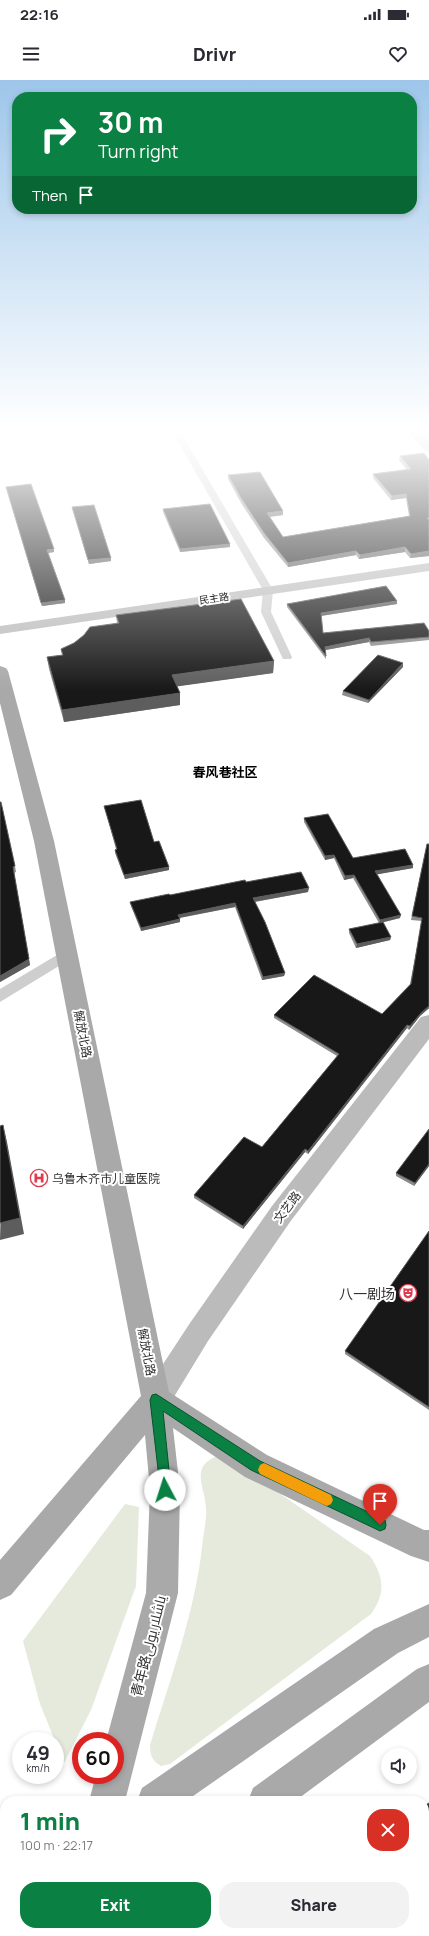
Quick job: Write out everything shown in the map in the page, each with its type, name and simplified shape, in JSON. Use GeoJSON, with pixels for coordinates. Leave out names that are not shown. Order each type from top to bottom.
{"type":"FeatureCollection","features":[{"type":"Feature","properties":{"kind":"main road","name":"民主路"},"geometry":{"type":"LineString","coordinates":[[0,630],[429,567]]}},
{"type":"Feature","properties":{"kind":"main road","name":"解放北路"},"geometry":{"type":"LineString","coordinates":[[0,671],[44,841],[156,1400]]}},
{"type":"Feature","properties":{"kind":"main road","name":"文艺路"},"geometry":{"type":"LineString","coordinates":[[156,1400],[198,1332],[281,1214],[429,1023]]}},
{"type":"Feature","properties":{"kind":"main road"},"geometry":{"type":"LineString","coordinates":[[0,1584],[156,1400],[256,1466],[422,1545],[429,1546]]}},
{"type":"Feature","properties":{"kind":"main road","name":"青年路ياشلار يولى"},"geometry":{"type":"LineString","coordinates":[[124,1737],[162,1593],[165,1490],[156,1400]]}},
{"type":"Feature","properties":{"kind":"main road"},"geometry":{"type":"LineString","coordinates":[[162,1796],[386,1641],[429,1620]]}},
{"type":"Feature","properties":{"kind":"main road"},"geometry":{"type":"LineString","coordinates":[[273,1796],[429,1681]]}},
{"type":"Feature","properties":{"kind":"main road"},"geometry":{"type":"LineString","coordinates":[[108,1796],[112,1784]]}},
{"type":"Feature","properties":{"kind":"street"},"geometry":{"type":"LineString","coordinates":[[226,518],[268,590],[266,612],[287,657]]}},
{"type":"Feature","properties":{"kind":"street"},"geometry":{"type":"LineString","coordinates":[[0,996],[67,954]]}},
{"type":"Feature","properties":{"kind":"shaded area"},"geometry":{"type":"Polygon","coordinates":[[[218,1456],[230,1459],[370,1556],[378,1571],[381,1592],[376,1606],[371,1614],[170,1764],[161,1766],[155,1762],[152,1757],[150,1745],[180,1647],[194,1597],[199,1572],[206,1513],[201,1471],[209,1460],[218,1456]]]}},
{"type":"Feature","properties":{"kind":"shaded area"},"geometry":{"type":"Polygon","coordinates":[[[125,1504],[139,1507],[136,1586],[91,1710],[80,1732],[72,1732],[72,1747],[64,1763],[64,1732],[51,1732],[40,1704],[23,1641],[125,1504]]]}},
{"type":"Feature","properties":{"kind":"building"},"geometry":{"type":"Polygon","coordinates":[[[15,518],[43,518],[54,549],[47,550],[65,600],[41,603],[15,518]]]}},
{"type":"Feature","properties":{"kind":"building"},"geometry":{"type":"Polygon","coordinates":[[[75,518],[98,518],[111,558],[88,560],[75,518]]]}},
{"type":"Feature","properties":{"kind":"building"},"geometry":{"type":"Polygon","coordinates":[[[167,518],[217,518],[230,544],[180,549],[167,518]]]}},
{"type":"Feature","properties":{"kind":"building"},"geometry":{"type":"Polygon","coordinates":[[[254,518],[270,518],[283,537],[400,518],[429,518],[427,518],[429,520],[429,551],[411,554],[405,547],[360,555],[356,551],[288,563],[254,518]]]}},
{"type":"Feature","properties":{"kind":"building"},"geometry":{"type":"Polygon","coordinates":[[[386,586],[397,601],[321,613],[323,633],[424,623],[429,631],[429,637],[371,642],[369,638],[325,647],[326,656],[287,604],[386,586]]]}},
{"type":"Feature","properties":{"kind":"building"},"geometry":{"type":"Polygon","coordinates":[[[241,599],[274,661],[172,675],[180,693],[62,710],[47,657],[63,655],[61,649],[74,643],[84,635],[90,627],[119,623],[116,615],[241,599]]]}},
{"type":"Feature","properties":{"kind":"building"},"geometry":{"type":"Polygon","coordinates":[[[378,655],[403,663],[369,700],[343,691],[378,655]]]}},
{"type":"Feature","properties":{"kind":"building"},"geometry":{"type":"Polygon","coordinates":[[[141,800],[154,842],[159,841],[169,867],[124,875],[115,850],[117,849],[104,806],[141,800]]]}},
{"type":"Feature","properties":{"kind":"building"},"geometry":{"type":"Polygon","coordinates":[[[0,802],[15,866],[13,867],[29,959],[0,976],[0,802]]]}},
{"type":"Feature","properties":{"kind":"building"},"geometry":{"type":"Polygon","coordinates":[[[328,814],[353,858],[405,849],[413,865],[375,871],[401,915],[380,920],[354,875],[345,876],[334,855],[325,856],[304,818],[328,814]]]}},
{"type":"Feature","properties":{"kind":"building"},"geometry":{"type":"Polygon","coordinates":[[[427,844],[429,844],[429,1006],[410,1026],[407,1025],[308,1151],[305,1149],[243,1226],[194,1195],[244,1137],[262,1147],[339,1054],[274,1015],[314,975],[382,1014],[411,984],[422,918],[412,916],[427,844]]]}},
{"type":"Feature","properties":{"kind":"building"},"geometry":{"type":"Polygon","coordinates":[[[301,872],[309,888],[253,898],[265,922],[285,973],[263,977],[235,903],[178,915],[180,919],[141,928],[130,902],[245,880],[246,882],[301,872]]]}},
{"type":"Feature","properties":{"kind":"building"},"geometry":{"type":"Polygon","coordinates":[[[383,922],[391,937],[357,944],[349,929],[383,922]]]}},
{"type":"Feature","properties":{"kind":"building"},"geometry":{"type":"Polygon","coordinates":[[[3,1125],[20,1218],[0,1223],[0,1126],[3,1125]]]}},
{"type":"Feature","properties":{"kind":"building"},"geometry":{"type":"Polygon","coordinates":[[[429,1129],[429,1164],[415,1183],[396,1173],[429,1129]]]}},
{"type":"Feature","properties":{"kind":"building","name":"八一剧场"},"geometry":{"type":"Polygon","coordinates":[[[429,1231],[429,1407],[345,1351],[429,1231]]]}},
{"type":"Feature","properties":{"kind":"slow traffic"},"geometry":{"type":"LineString","coordinates":[[264,1470],[327,1500]]}},
{"type":"Feature","properties":{"kind":"place","name":"乌鲁木齐市儿童医院"},"geometry":{"type":"Point","coordinates":[39,1178]}},
{"type":"Feature","properties":{"kind":"place","name":"八一剧场"},"geometry":{"type":"Point","coordinates":[408,1293]}},
{"type":"Feature","properties":{"kind":"district","name":"春风巷社区"},"geometry":{"type":"Point","coordinates":[225,772]}},
{"type":"Feature","properties":{"kind":"route"},"geometry":{"type":"LineString","coordinates":[[165,1490],[156,1400],[256,1466],[380,1525]]}}]}
